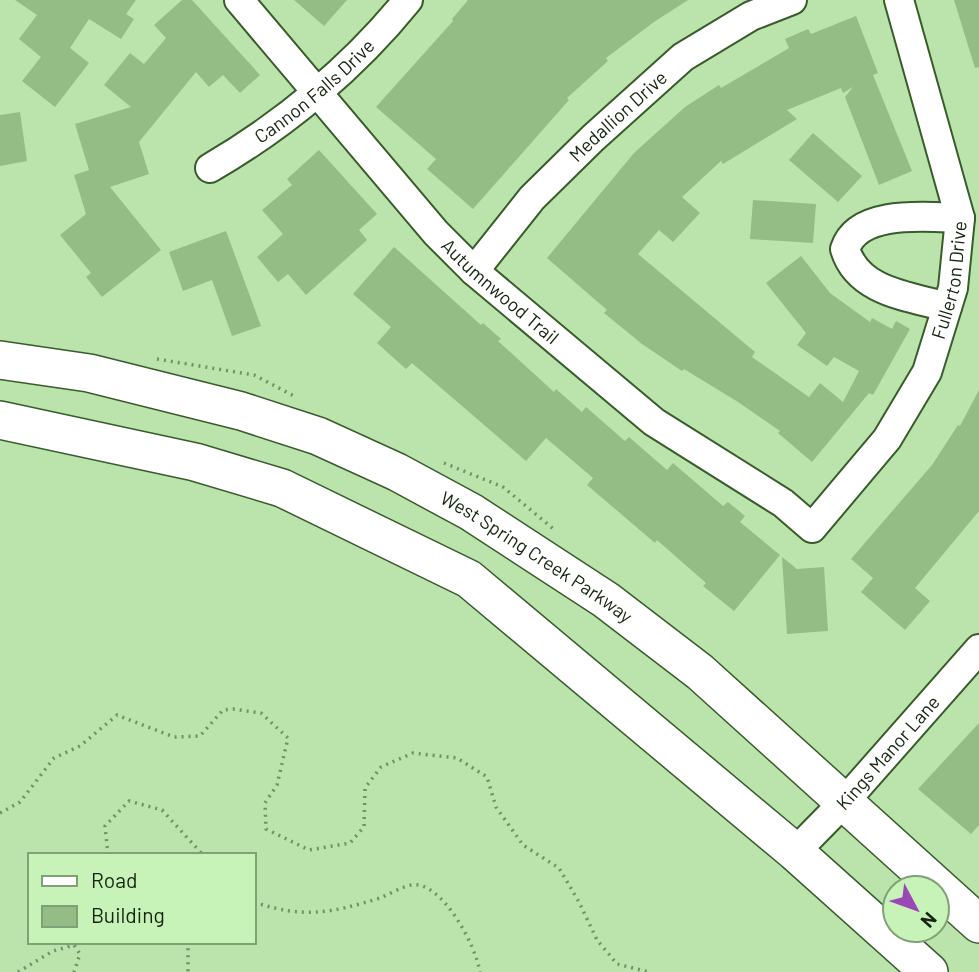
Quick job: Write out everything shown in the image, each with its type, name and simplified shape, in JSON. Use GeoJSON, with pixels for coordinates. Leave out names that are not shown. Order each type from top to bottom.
{"type":"FeatureCollection","features":[{"type":"Feature","properties":{"kind":"main road","name":"West Spring Creek Parkway"},"geometry":{"type":"LineString","coordinates":[[0,360],[89,373],[241,411],[317,436],[397,472],[471,512],[606,600],[701,672],[979,924]]}},
{"type":"Feature","properties":{"kind":"main road"},"geometry":{"type":"LineString","coordinates":[[0,420],[195,462],[282,488],[470,579],[795,852],[929,972]]}},
{"type":"Feature","properties":{"kind":"street","name":"Autumnwood Trail"},"geometry":{"type":"LineString","coordinates":[[239,0],[436,233],[474,271],[654,422],[783,503],[812,528]]}},
{"type":"Feature","properties":{"kind":"street","name":"Cannon Falls Drive"},"geometry":{"type":"LineString","coordinates":[[210,168],[235,154],[318,92],[378,35],[408,0]]}},
{"type":"Feature","properties":{"kind":"street","name":"Medallion Drive"},"geometry":{"type":"LineString","coordinates":[[474,271],[532,198],[593,138],[683,57],[751,16],[792,0]]}},
{"type":"Feature","properties":{"kind":"street","name":"Fullerton Drive"},"geometry":{"type":"LineString","coordinates":[[812,528],[887,439],[927,372],[953,288],[960,218],[898,0]]}},
{"type":"Feature","properties":{"kind":"street"},"geometry":{"type":"LineString","coordinates":[[947,307],[866,281],[854,270],[845,250],[849,237],[862,228],[901,216],[960,218]]}},
{"type":"Feature","properties":{"kind":"street","name":"Kings Manor Lane"},"geometry":{"type":"LineString","coordinates":[[795,852],[845,801],[979,649]]}},
{"type":"Feature","properties":{"kind":"path"},"geometry":{"type":"LineString","coordinates":[[0,813],[20,802],[54,758],[80,746],[117,715],[174,737],[200,736],[223,710],[261,713],[288,738],[277,785],[265,803],[266,829],[309,850],[349,843],[364,827],[365,788],[381,767],[413,753],[457,758],[486,777],[496,807],[523,845],[559,868],[597,940],[617,964],[649,972]]}},
{"type":"Feature","properties":{"kind":"path"},"geometry":{"type":"LineString","coordinates":[[108,853],[106,826],[129,801],[162,810],[201,853]]}},
{"type":"Feature","properties":{"kind":"path"},"geometry":{"type":"LineString","coordinates":[[256,902],[299,913],[340,911],[412,885],[436,892],[466,933],[477,956],[480,972]]}},
{"type":"Feature","properties":{"kind":"path"},"geometry":{"type":"LineString","coordinates":[[187,944],[188,972]]}},
{"type":"Feature","properties":{"kind":"path"},"geometry":{"type":"LineString","coordinates":[[18,972],[53,951],[74,945],[80,954],[74,972]]}},
{"type":"Feature","properties":{"kind":"building"},"geometry":{"type":"Polygon","coordinates":[[[15,0],[136,0],[126,14],[134,19],[121,39],[89,19],[70,48],[89,63],[55,107],[22,81],[41,57],[19,39],[37,15],[15,0]]]}},
{"type":"Feature","properties":{"kind":"building"},"geometry":{"type":"Polygon","coordinates":[[[182,0],[192,0],[260,75],[240,93],[223,75],[209,87],[196,72],[139,142],[149,174],[110,187],[161,250],[102,297],[86,277],[91,273],[60,235],[86,214],[74,175],[89,170],[75,124],[131,107],[104,85],[130,53],[144,64],[166,38],[154,25],[182,0]]]}},
{"type":"Feature","properties":{"kind":"building"},"geometry":{"type":"Polygon","coordinates":[[[294,0],[347,0],[324,26],[294,0]]]}},
{"type":"Feature","properties":{"kind":"building"},"geometry":{"type":"Polygon","coordinates":[[[468,0],[688,0],[606,58],[608,61],[567,98],[569,100],[473,209],[427,169],[436,159],[376,107],[453,21],[468,0]]]}},
{"type":"Feature","properties":{"kind":"building"},"geometry":{"type":"Polygon","coordinates":[[[954,0],[979,0],[979,67],[975,68],[954,0]]]}},
{"type":"Feature","properties":{"kind":"building"},"geometry":{"type":"Polygon","coordinates":[[[856,16],[878,73],[873,75],[912,171],[879,185],[845,97],[853,87],[843,93],[841,88],[787,110],[797,119],[723,164],[721,161],[682,197],[700,213],[673,242],[659,230],[638,254],[755,352],[752,357],[809,397],[820,383],[843,402],[859,371],[834,357],[827,366],[797,345],[806,333],[766,283],[801,256],[830,293],[870,322],[872,318],[892,329],[896,321],[910,329],[873,395],[869,393],[812,462],[778,433],[780,431],[738,402],[684,369],[682,371],[642,344],[604,313],[607,310],[547,258],[634,153],[685,107],[719,85],[721,88],[789,48],[785,39],[808,29],[811,34],[856,16]]]}},
{"type":"Feature","properties":{"kind":"building"},"geometry":{"type":"Polygon","coordinates":[[[20,112],[27,161],[0,166],[0,115],[20,112]]]}},
{"type":"Feature","properties":{"kind":"building"},"geometry":{"type":"Polygon","coordinates":[[[813,133],[862,176],[838,202],[789,160],[813,133]]]}},
{"type":"Feature","properties":{"kind":"building"},"geometry":{"type":"Polygon","coordinates":[[[319,150],[377,214],[359,230],[367,240],[306,295],[288,274],[278,282],[257,257],[283,234],[262,210],[292,185],[287,179],[319,150]]]}},
{"type":"Feature","properties":{"kind":"building"},"geometry":{"type":"Polygon","coordinates":[[[753,200],[816,204],[813,243],[750,239],[753,200]]]}},
{"type":"Feature","properties":{"kind":"building"},"geometry":{"type":"Polygon","coordinates":[[[226,231],[261,326],[232,336],[212,280],[183,291],[169,252],[226,231]]]}},
{"type":"Feature","properties":{"kind":"building"},"geometry":{"type":"Polygon","coordinates":[[[394,247],[481,325],[483,323],[501,339],[498,341],[554,392],[556,389],[582,412],[586,407],[625,441],[629,437],[667,470],[673,463],[723,506],[728,502],[745,516],[740,522],[780,555],[734,611],[703,586],[706,583],[657,540],[655,543],[587,485],[593,478],[546,438],[526,461],[412,363],[406,369],[377,343],[391,327],[353,294],[394,247]]]}},
{"type":"Feature","properties":{"kind":"building"},"geometry":{"type":"Polygon","coordinates":[[[979,390],[979,511],[915,588],[930,601],[905,630],[861,592],[873,578],[851,559],[932,465],[958,425],[960,426],[979,390]]]}},
{"type":"Feature","properties":{"kind":"building"},"geometry":{"type":"Polygon","coordinates":[[[782,557],[797,569],[824,567],[828,631],[787,634],[782,557]]]}},
{"type":"Feature","properties":{"kind":"building"},"geometry":{"type":"Polygon","coordinates":[[[979,723],[979,825],[971,834],[918,789],[979,723]]]}}]}
